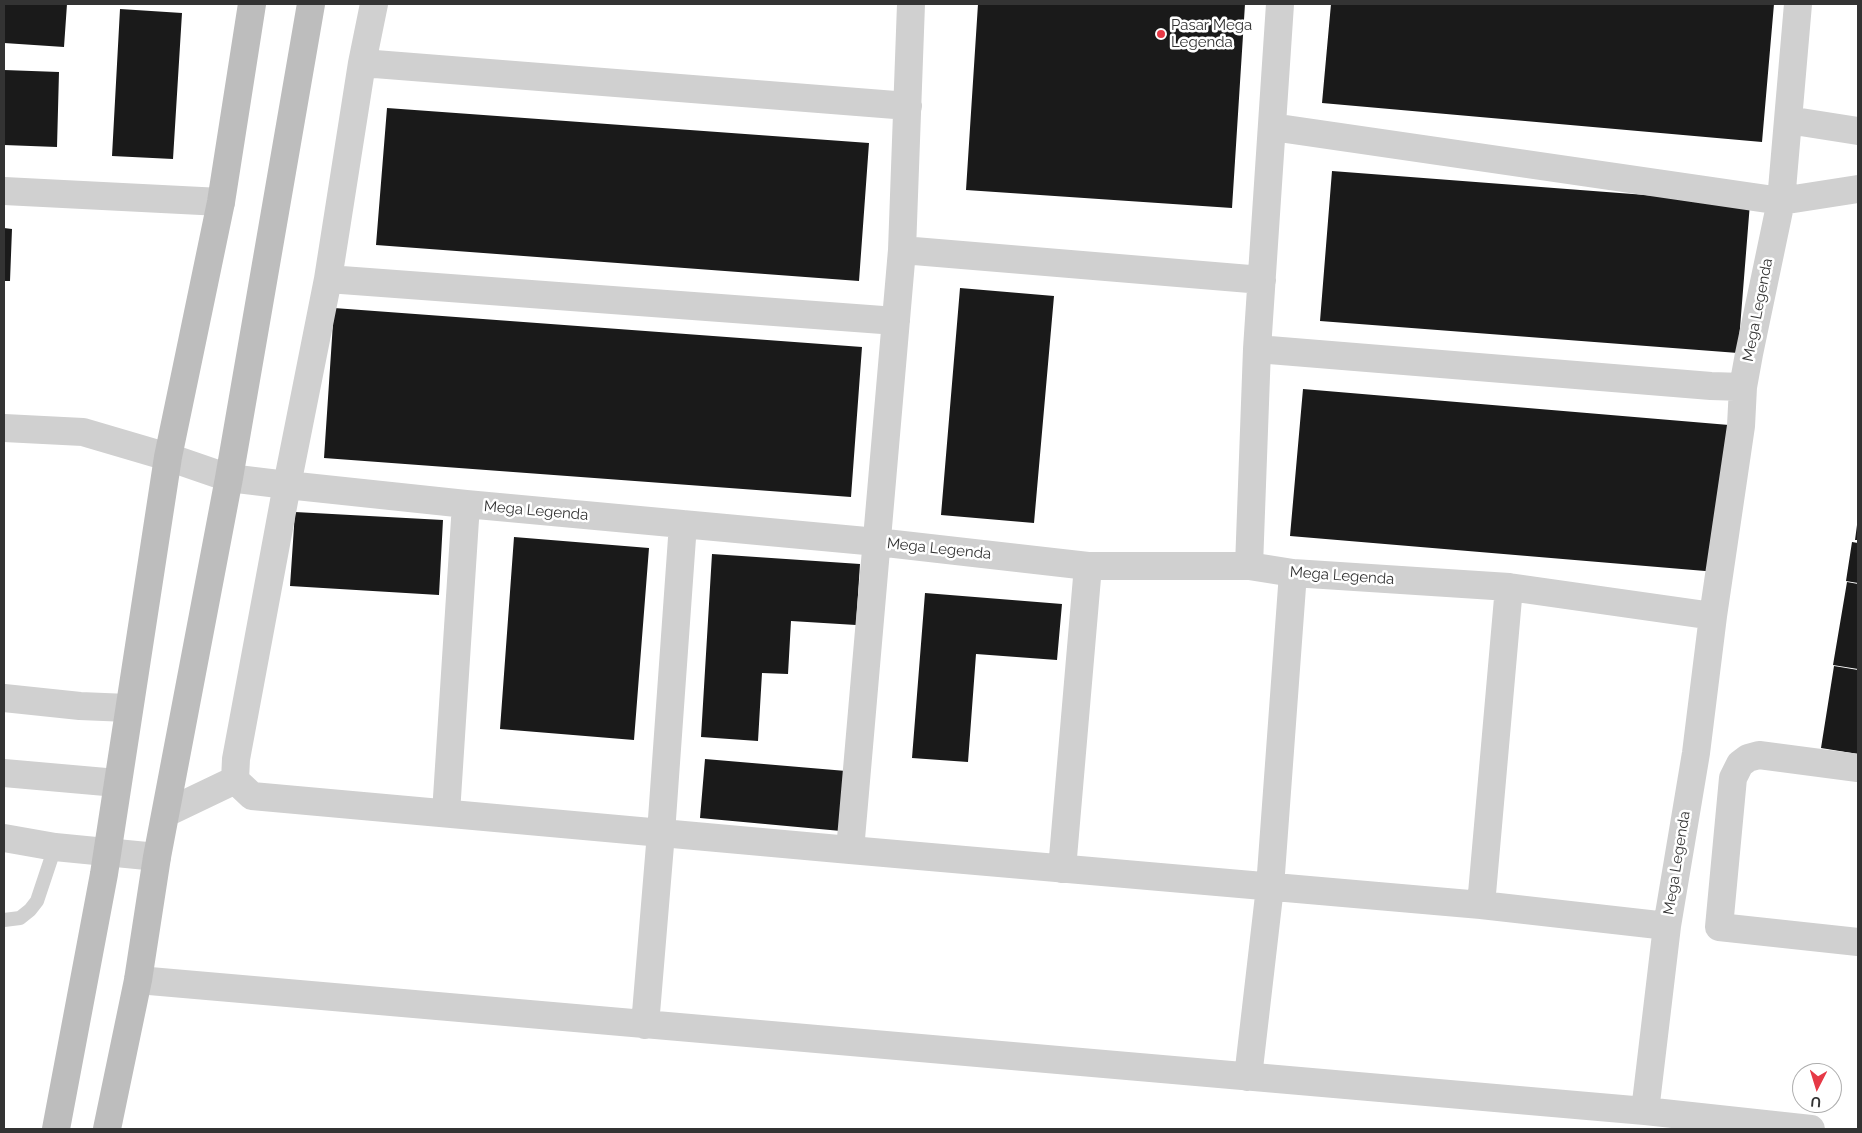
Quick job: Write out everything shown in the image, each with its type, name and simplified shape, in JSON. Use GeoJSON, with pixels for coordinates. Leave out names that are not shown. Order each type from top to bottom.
{"type":"FeatureCollection","features":[{"type":"Feature","properties":{"kind":"street"},"geometry":{"type":"LineString","coordinates":[[56,1129],[107,852],[168,457],[221,202],[252,4]]}},
{"type":"Feature","properties":{"kind":"street"},"geometry":{"type":"LineString","coordinates":[[107,1129],[138,980],[157,857],[229,478],[310,4]]}},
{"type":"Feature","properties":{"kind":"street"},"geometry":{"type":"LineString","coordinates":[[374,4],[362,63],[328,279],[286,485],[236,759],[235,780],[252,796],[1481,905],[1667,926]]}},
{"type":"Feature","properties":{"kind":"street"},"geometry":{"type":"LineString","coordinates":[[850,850],[902,250],[911,4]]}},
{"type":"Feature","properties":{"kind":"street"},"geometry":{"type":"LineString","coordinates":[[1249,566],[1257,348],[1280,4]]}},
{"type":"Feature","properties":{"kind":"street","name":"Mega Legenda"},"geometry":{"type":"LineString","coordinates":[[1645,1111],[1667,926],[1696,753],[1713,616],[1741,426],[1744,387],[1749,354],[1781,201],[1798,4]]}},
{"type":"Feature","properties":{"kind":"street"},"geometry":{"type":"LineString","coordinates":[[362,63],[908,106]]}},
{"type":"Feature","properties":{"kind":"street"},"geometry":{"type":"LineString","coordinates":[[1788,120],[1858,131]]}},
{"type":"Feature","properties":{"kind":"street"},"geometry":{"type":"LineString","coordinates":[[1272,127],[1781,201],[1858,189]]}},
{"type":"Feature","properties":{"kind":"street"},"geometry":{"type":"LineString","coordinates":[[4,191],[221,202]]}},
{"type":"Feature","properties":{"kind":"street"},"geometry":{"type":"LineString","coordinates":[[902,250],[1262,280]]}},
{"type":"Feature","properties":{"kind":"street"},"geometry":{"type":"LineString","coordinates":[[328,279],[896,321]]}},
{"type":"Feature","properties":{"kind":"street"},"geometry":{"type":"LineString","coordinates":[[1257,348],[1711,386],[1744,387]]}},
{"type":"Feature","properties":{"kind":"street","name":"Mega Legenda"},"geometry":{"type":"LineString","coordinates":[[4,428],[84,432],[168,457],[229,478],[286,485],[466,504],[877,542],[1088,566],[1249,566],[1293,573],[1509,587],[1713,616]]}},
{"type":"Feature","properties":{"kind":"street"},"geometry":{"type":"LineString","coordinates":[[446,813],[466,504]]}},
{"type":"Feature","properties":{"kind":"street"},"geometry":{"type":"LineString","coordinates":[[645,1025],[683,524]]}},
{"type":"Feature","properties":{"kind":"street"},"geometry":{"type":"LineString","coordinates":[[1062,869],[1088,566]]}},
{"type":"Feature","properties":{"kind":"street"},"geometry":{"type":"LineString","coordinates":[[1248,1077],[1270,887],[1293,573]]}},
{"type":"Feature","properties":{"kind":"street"},"geometry":{"type":"LineString","coordinates":[[1481,905],[1509,587]]}},
{"type":"Feature","properties":{"kind":"street"},"geometry":{"type":"LineString","coordinates":[[4,698],[80,706],[128,708]]}},
{"type":"Feature","properties":{"kind":"street"},"geometry":{"type":"LineString","coordinates":[[1858,768],[1759,755],[1748,758],[1740,764],[1734,778],[1719,927],[1858,942]]}},
{"type":"Feature","properties":{"kind":"street"},"geometry":{"type":"LineString","coordinates":[[4,773],[117,783]]}},
{"type":"Feature","properties":{"kind":"street"},"geometry":{"type":"LineString","coordinates":[[166,813],[235,780]]}},
{"type":"Feature","properties":{"kind":"street"},"geometry":{"type":"LineString","coordinates":[[4,838],[55,847],[157,857]]}},
{"type":"Feature","properties":{"kind":"street"},"geometry":{"type":"LineString","coordinates":[[138,980],[1645,1111],[1811,1129]]}},
{"type":"Feature","properties":{"kind":"lane"},"geometry":{"type":"LineString","coordinates":[[4,920],[20,918],[37,901],[55,847]]}},
{"type":"Feature","properties":{"kind":"building"},"geometry":{"type":"Polygon","coordinates":[[[4,4],[67,4],[64,47],[4,43],[4,4]]]}},
{"type":"Feature","properties":{"kind":"building"},"geometry":{"type":"Polygon","coordinates":[[[978,4],[1245,4],[1232,208],[966,190],[978,4]]]}},
{"type":"Feature","properties":{"kind":"building"},"geometry":{"type":"Polygon","coordinates":[[[1331,4],[1774,4],[1762,142],[1322,103],[1331,4]]]}},
{"type":"Feature","properties":{"kind":"building"},"geometry":{"type":"Polygon","coordinates":[[[120,9],[182,13],[173,159],[112,156],[120,9]]]}},
{"type":"Feature","properties":{"kind":"building"},"geometry":{"type":"Polygon","coordinates":[[[4,70],[59,72],[57,147],[4,145],[4,70]]]}},
{"type":"Feature","properties":{"kind":"building"},"geometry":{"type":"Polygon","coordinates":[[[387,108],[869,143],[859,281],[376,245],[387,108]]]}},
{"type":"Feature","properties":{"kind":"building"},"geometry":{"type":"Polygon","coordinates":[[[1332,171],[1750,203],[1738,353],[1320,321],[1332,171]]]}},
{"type":"Feature","properties":{"kind":"building"},"geometry":{"type":"Polygon","coordinates":[[[4,228],[12,229],[10,281],[4,281],[4,228]]]}},
{"type":"Feature","properties":{"kind":"building"},"geometry":{"type":"Polygon","coordinates":[[[960,288],[1054,296],[1034,523],[941,515],[960,288]]]}},
{"type":"Feature","properties":{"kind":"building"},"geometry":{"type":"Polygon","coordinates":[[[334,308],[862,347],[851,497],[324,458],[334,308]]]}},
{"type":"Feature","properties":{"kind":"building"},"geometry":{"type":"Polygon","coordinates":[[[1303,389],[1729,425],[1717,572],[1290,536],[1303,389]]]}},
{"type":"Feature","properties":{"kind":"building"},"geometry":{"type":"Polygon","coordinates":[[[295,512],[443,520],[439,595],[290,586],[295,512]]]}},
{"type":"Feature","properties":{"kind":"building"},"geometry":{"type":"Polygon","coordinates":[[[1857,525],[1858,540],[1855,540],[1857,525]]]}},
{"type":"Feature","properties":{"kind":"building"},"geometry":{"type":"Polygon","coordinates":[[[514,537],[649,548],[634,740],[500,729],[514,537]]]}},
{"type":"Feature","properties":{"kind":"building"},"geometry":{"type":"Polygon","coordinates":[[[1852,542],[1858,543],[1858,583],[1846,581],[1852,542]]]}},
{"type":"Feature","properties":{"kind":"building"},"geometry":{"type":"Polygon","coordinates":[[[712,554],[860,564],[856,625],[791,621],[788,674],[762,673],[758,741],[701,737],[712,554]]]}},
{"type":"Feature","properties":{"kind":"building"},"geometry":{"type":"Polygon","coordinates":[[[1847,582],[1858,584],[1858,669],[1833,665],[1847,582]]]}},
{"type":"Feature","properties":{"kind":"building"},"geometry":{"type":"Polygon","coordinates":[[[925,593],[1062,604],[1057,660],[976,654],[968,762],[912,758],[925,593]]]}},
{"type":"Feature","properties":{"kind":"building"},"geometry":{"type":"Polygon","coordinates":[[[1834,666],[1858,670],[1858,754],[1821,748],[1834,666]]]}},
{"type":"Feature","properties":{"kind":"building"},"geometry":{"type":"Polygon","coordinates":[[[705,759],[846,771],[841,831],[700,818],[705,759]]]}},
{"type":"Feature","properties":{"kind":"place","name":"Pasar Mega Legenda"},"geometry":{"type":"Point","coordinates":[1161,34]}}]}
